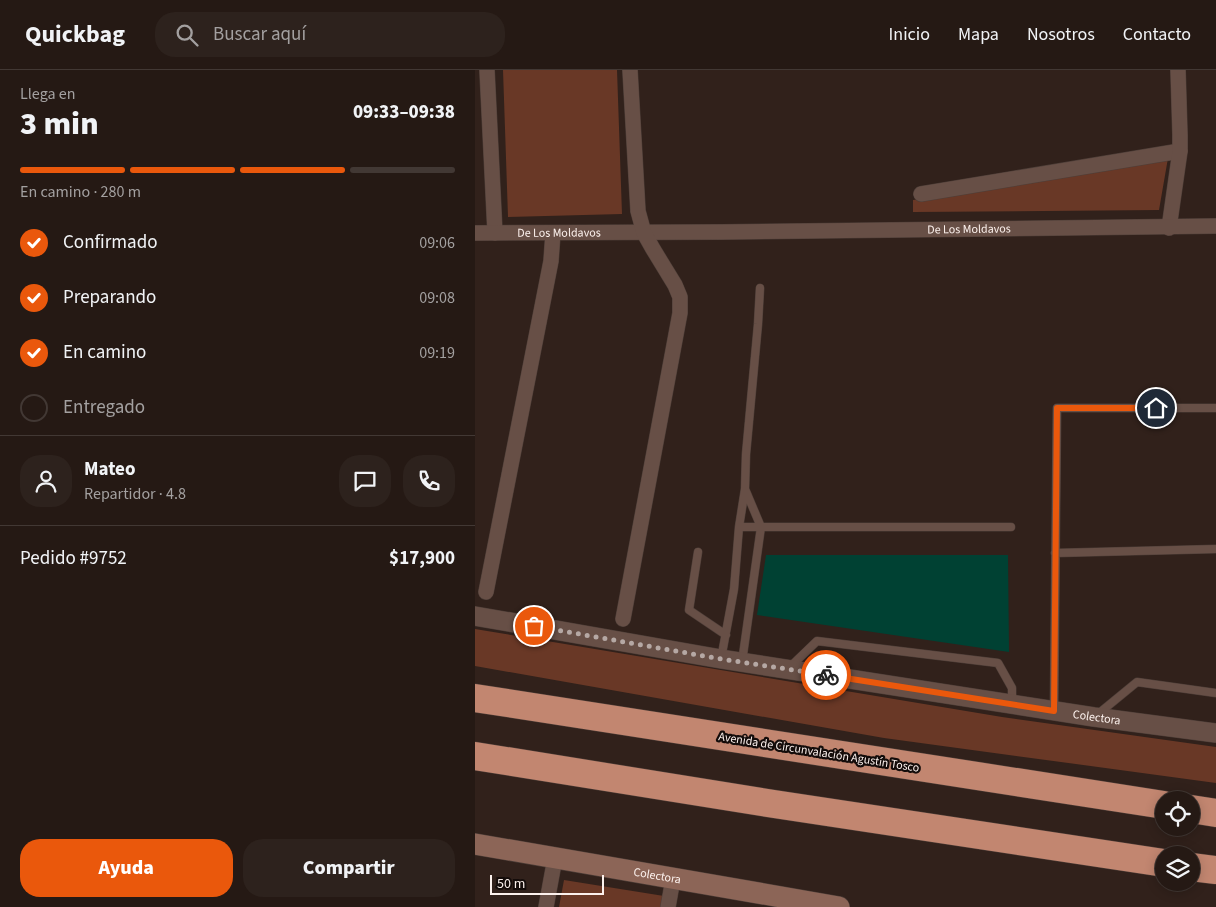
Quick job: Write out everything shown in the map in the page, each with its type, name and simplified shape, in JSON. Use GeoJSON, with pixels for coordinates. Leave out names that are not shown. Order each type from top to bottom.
{"type":"FeatureCollection","features":[{"type":"Feature","properties":{"kind":"highway","name":"Avenida de Circunvalación Agustín Tosco"},"geometry":{"type":"LineString","coordinates":[[475,698],[1155,804]]}},
{"type":"Feature","properties":{"kind":"highway"},"geometry":{"type":"LineString","coordinates":[[475,756],[774,804],[1155,861]]}},
{"type":"Feature","properties":{"kind":"highway"},"geometry":{"type":"LineString","coordinates":[[1200,810],[1216,813]]}},
{"type":"Feature","properties":{"kind":"highway"},"geometry":{"type":"LineString","coordinates":[[1200,868],[1216,870]]}},
{"type":"Feature","properties":{"kind":"main road","name":"Colectora"},"geometry":{"type":"LineString","coordinates":[[475,844],[839,907]]}},
{"type":"Feature","properties":{"kind":"street"},"geometry":{"type":"LineString","coordinates":[[487,70],[495,233]]}},
{"type":"Feature","properties":{"kind":"street"},"geometry":{"type":"LineString","coordinates":[[623,619],[680,312],[680,297],[675,285],[644,233],[638,211],[630,70]]}},
{"type":"Feature","properties":{"kind":"street"},"geometry":{"type":"LineString","coordinates":[[1169,228],[1180,151],[1178,70]]}},
{"type":"Feature","properties":{"kind":"street"},"geometry":{"type":"LineString","coordinates":[[921,194],[1180,151]]}},
{"type":"Feature","properties":{"kind":"street","name":"De Los Moldavos"},"geometry":{"type":"LineString","coordinates":[[475,233],[644,233],[1216,226]]}},
{"type":"Feature","properties":{"kind":"street"},"geometry":{"type":"LineString","coordinates":[[487,592],[551,261],[553,233]]}},
{"type":"Feature","properties":{"kind":"street","name":"Colectora"},"geometry":{"type":"LineString","coordinates":[[475,616],[742,663],[1012,705],[1216,733]]}},
{"type":"Feature","properties":{"kind":"street"},"geometry":{"type":"LineString","coordinates":[[546,907],[555,858]]}},
{"type":"Feature","properties":{"kind":"street"},"geometry":{"type":"LineString","coordinates":[[668,907],[673,879]]}},
{"type":"Feature","properties":{"kind":"lane"},"geometry":{"type":"LineString","coordinates":[[721,659],[734,589],[739,527],[745,489],[746,454],[760,288]]}},
{"type":"Feature","properties":{"kind":"lane"},"geometry":{"type":"LineString","coordinates":[[1054,711],[1057,408],[1216,408]]}},
{"type":"Feature","properties":{"kind":"lane"},"geometry":{"type":"LineString","coordinates":[[742,663],[761,527],[745,489]]}},
{"type":"Feature","properties":{"kind":"lane"},"geometry":{"type":"LineString","coordinates":[[739,527],[1011,527]]}},
{"type":"Feature","properties":{"kind":"lane"},"geometry":{"type":"LineString","coordinates":[[1055,552],[1216,549]]}},
{"type":"Feature","properties":{"kind":"lane"},"geometry":{"type":"LineString","coordinates":[[698,552],[689,610],[726,635]]}},
{"type":"Feature","properties":{"kind":"lane"},"geometry":{"type":"LineString","coordinates":[[787,669],[817,641],[998,663],[1012,688],[1012,705]]}},
{"type":"Feature","properties":{"kind":"lane"},"geometry":{"type":"LineString","coordinates":[[1094,717],[1137,682],[1216,693]]}},
{"type":"Feature","properties":{"kind":"shaded area"},"geometry":{"type":"Polygon","coordinates":[[[503,70],[617,70],[622,214],[508,217],[503,70]]]}},
{"type":"Feature","properties":{"kind":"shaded area"},"geometry":{"type":"Polygon","coordinates":[[[1168,158],[1159,210],[913,212],[913,200],[1168,158]]]}},
{"type":"Feature","properties":{"kind":"shaded area"},"geometry":{"type":"Polygon","coordinates":[[[475,629],[1002,717],[1216,747],[1216,783],[884,738],[475,666],[475,629]]]}},
{"type":"Feature","properties":{"kind":"shaded area"},"geometry":{"type":"Polygon","coordinates":[[[564,880],[664,896],[662,907],[559,907],[564,880]]]}},
{"type":"Feature","properties":{"kind":"building"},"geometry":{"type":"Polygon","coordinates":[[[766,555],[1008,555],[1009,652],[757,615],[766,555]]]}},
{"type":"Feature","properties":{"kind":"way so far"},"geometry":{"type":"LineString","coordinates":[[534,626],[721,659],[826,675]]}},
{"type":"Feature","properties":{"kind":"route"},"geometry":{"type":"LineString","coordinates":[[826,675],[1054,711],[1057,408],[1156,408]]}}]}
